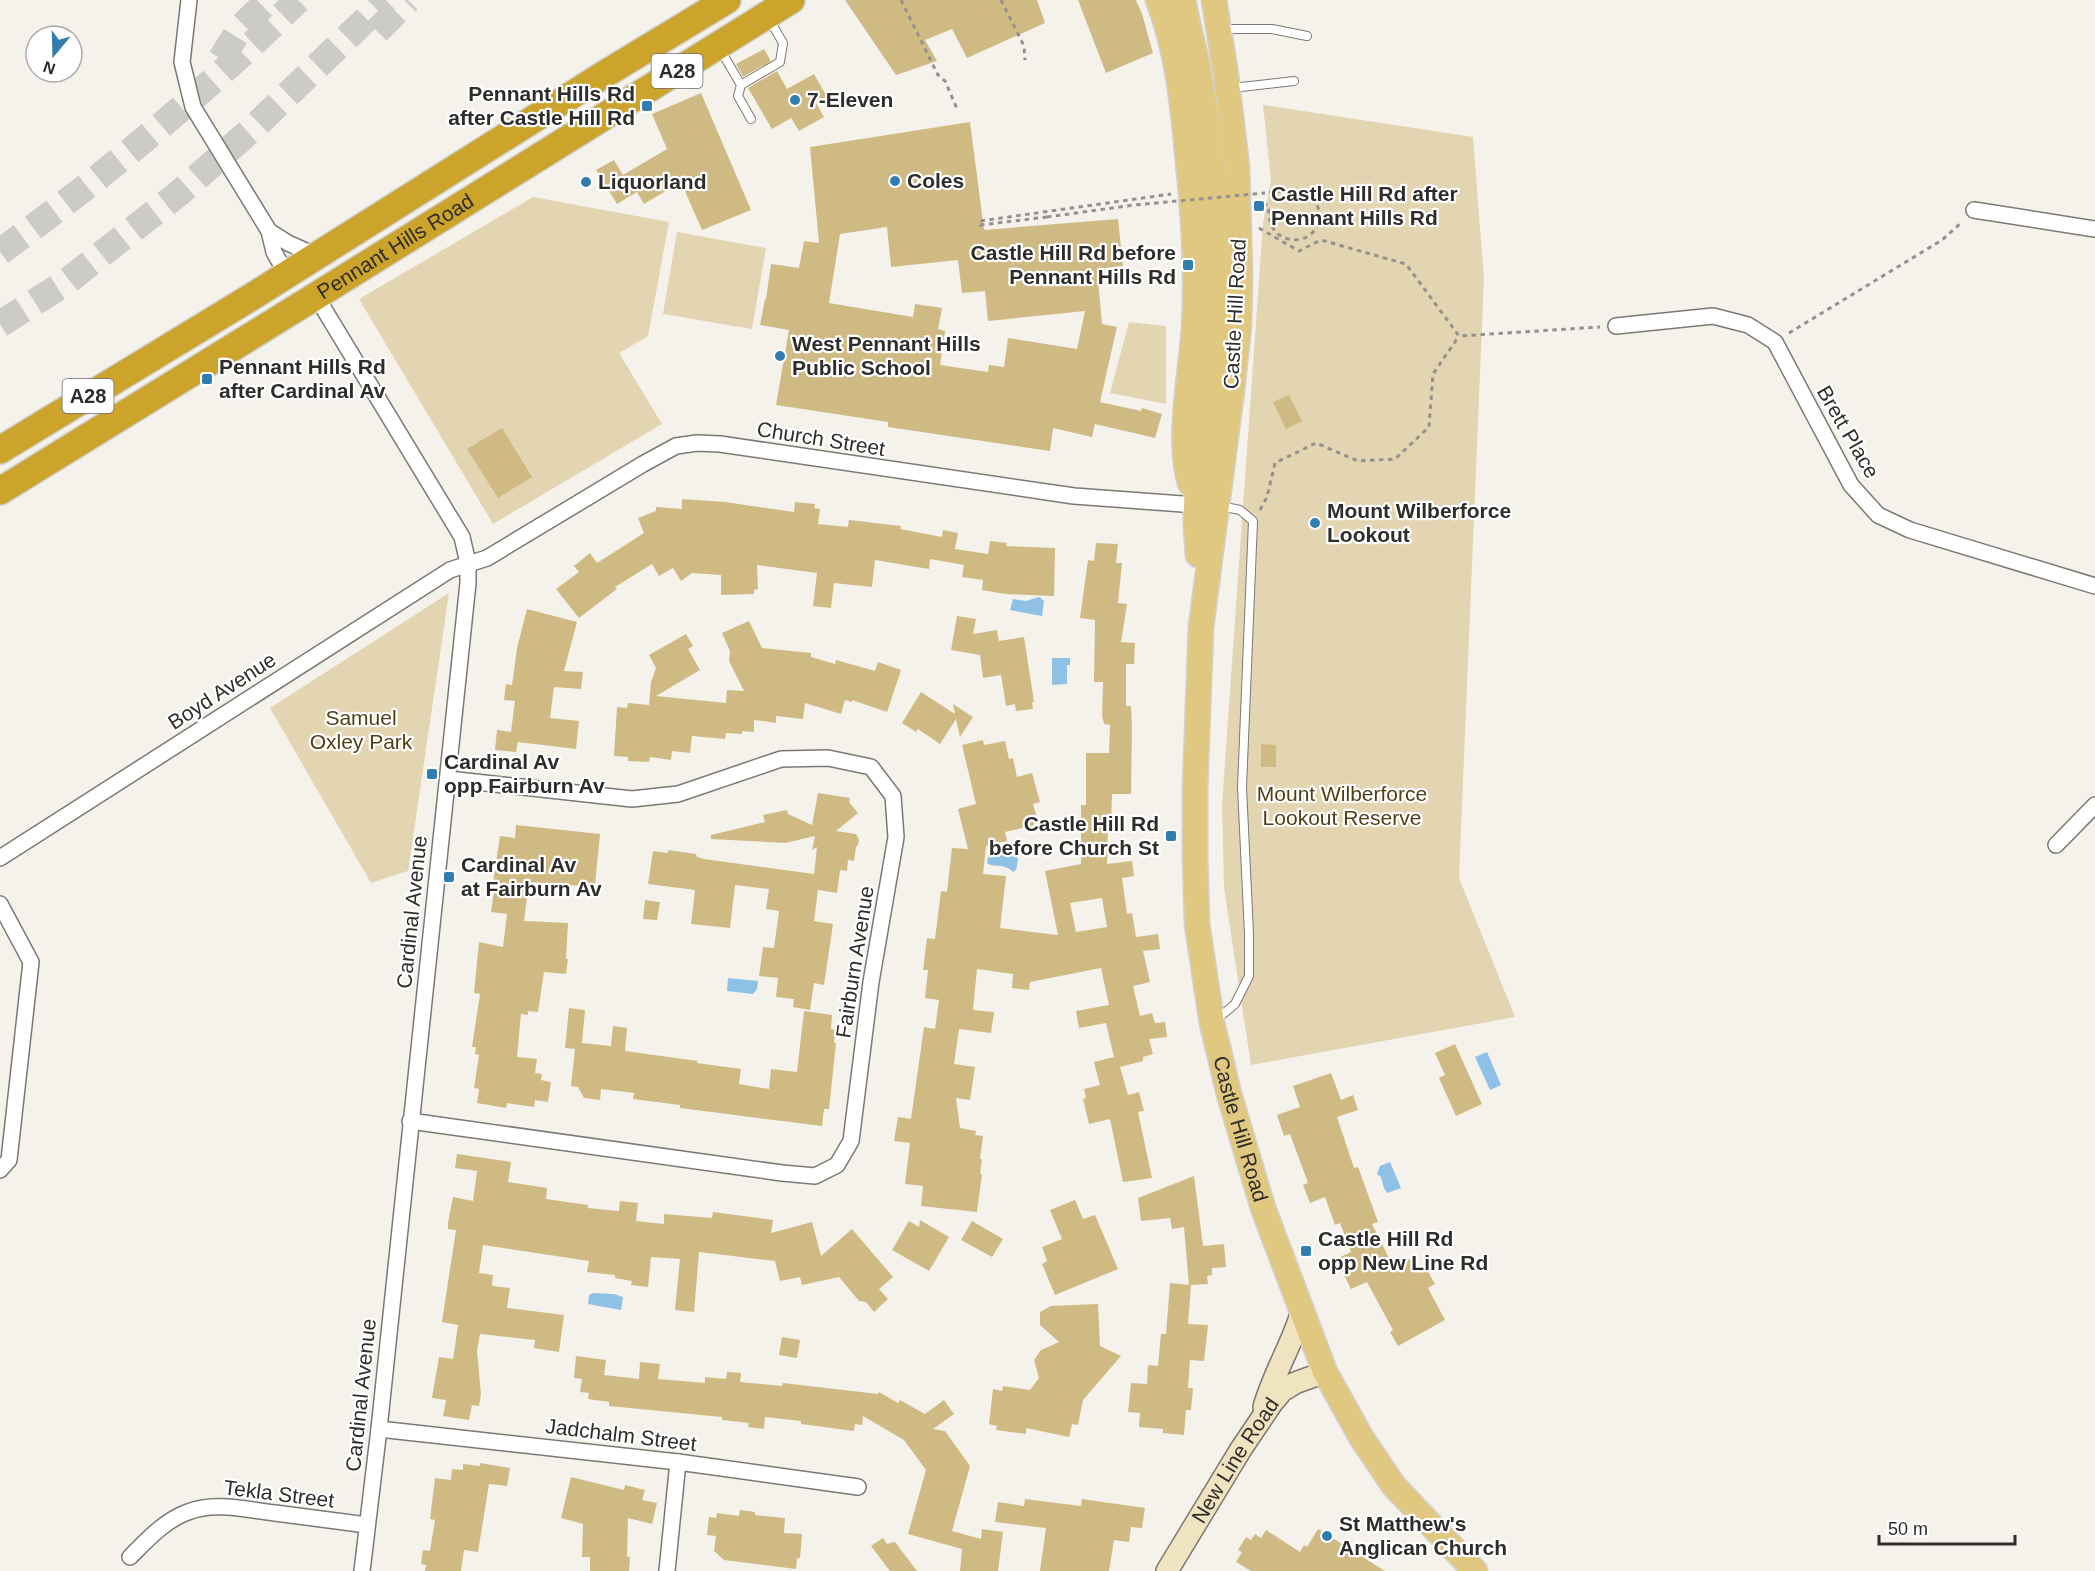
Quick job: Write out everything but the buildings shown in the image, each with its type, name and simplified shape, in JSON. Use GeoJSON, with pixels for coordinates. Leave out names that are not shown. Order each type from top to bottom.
{"type":"FeatureCollection","features":[{"type":"Feature","properties":{"kind":"highway","name":"Pennant Hills Road"},"geometry":{"type":"LineString","coordinates":[[0,490],[322,279],[727,0]]}},
{"type":"Feature","properties":{"kind":"highway","name":"Pennant Hills Road"},"geometry":{"type":"LineString","coordinates":[[322,279],[791,0]]}},
{"type":"Feature","properties":{"kind":"highway","name":"Pennant Hills Road"},"geometry":{"type":"LineString","coordinates":[[0,450],[287,274]]}},
{"type":"Feature","properties":{"kind":"highway"},"geometry":{"type":"LineString","coordinates":[[287,274],[322,279]]}},
{"type":"Feature","properties":{"kind":"highway"},"geometry":{"type":"LineString","coordinates":[[256,294],[322,279]]}},
{"type":"Feature","properties":{"kind":"main road"},"geometry":{"type":"LineString","coordinates":[[1158,0],[1168,28],[1179,84],[1194,230],[1194,329],[1187,403],[1186,470],[1206,506]]}},
{"type":"Feature","properties":{"kind":"main road","name":"Castle Hill Road"},"geometry":{"type":"LineString","coordinates":[[1183,0],[1197,63],[1208,133],[1218,263],[1195,788],[1197,924],[1212,1023],[1229,1094],[1263,1208],[1325,1372],[1360,1437],[1394,1486],[1475,1571]]}},
{"type":"Feature","properties":{"kind":"main road","name":"Castle Hill Road"},"geometry":{"type":"LineString","coordinates":[[1206,506],[1232,390],[1239,324],[1237,167],[1214,0]]}},
{"type":"Feature","properties":{"kind":"main road"},"geometry":{"type":"LineString","coordinates":[[1260,1419],[1270,1385],[1296,1334],[1302,1311]]}},
{"type":"Feature","properties":{"kind":"main road","name":"New Line Road"},"geometry":{"type":"LineString","coordinates":[[1167,1571],[1260,1419],[1282,1391],[1295,1383],[1325,1372]]}},
{"type":"Feature","properties":{"kind":"street"},"geometry":{"type":"LineString","coordinates":[[189,0],[182,62],[193,107],[270,231],[274,252],[287,274]]}},
{"type":"Feature","properties":{"kind":"street"},"geometry":{"type":"LineString","coordinates":[[1974,210],[2095,229]]}},
{"type":"Feature","properties":{"kind":"street"},"geometry":{"type":"LineString","coordinates":[[270,231],[288,243],[322,279]]}},
{"type":"Feature","properties":{"kind":"street","name":"Cardinal Avenue"},"geometry":{"type":"LineString","coordinates":[[322,279],[462,537],[468,563],[468,583],[448,779],[362,1571]]}},
{"type":"Feature","properties":{"kind":"street","name":"Brett Place"},"geometry":{"type":"LineString","coordinates":[[1616,326],[1713,316],[1748,325],[1775,342],[1851,485],[1878,515],[1910,530],[2095,586]]}},
{"type":"Feature","properties":{"kind":"street","name":"Church Street"},"geometry":{"type":"LineString","coordinates":[[468,563],[492,555],[676,446],[697,443],[720,444],[993,486],[1074,496],[1206,506]]}},
{"type":"Feature","properties":{"kind":"street","name":"Boyd Avenue"},"geometry":{"type":"LineString","coordinates":[[0,858],[450,570],[468,563]]}},
{"type":"Feature","properties":{"kind":"street","name":"Fairburn Avenue"},"geometry":{"type":"LineString","coordinates":[[410,1121],[783,1173],[815,1176],[837,1165],[851,1141],[871,982],[896,837],[893,796],[871,767],[828,758],[780,759],[678,794],[632,799],[448,779]]}},
{"type":"Feature","properties":{"kind":"street"},"geometry":{"type":"LineString","coordinates":[[2056,845],[2095,805]]}},
{"type":"Feature","properties":{"kind":"street"},"geometry":{"type":"LineString","coordinates":[[0,904],[31,962],[9,1160],[0,1170]]}},
{"type":"Feature","properties":{"kind":"street","name":"Jadchalm Street"},"geometry":{"type":"LineString","coordinates":[[379,1429],[678,1462],[858,1487]]}},
{"type":"Feature","properties":{"kind":"street"},"geometry":{"type":"LineString","coordinates":[[667,1571],[678,1462]]}},
{"type":"Feature","properties":{"kind":"street","name":"Tekla Street"},"geometry":{"type":"LineString","coordinates":[[130,1557],[168,1522],[189,1511],[210,1507],[235,1508],[366,1526]]}},
{"type":"Feature","properties":{"kind":"lane"},"geometry":{"type":"LineString","coordinates":[[751,119],[738,96],[741,86],[780,62],[783,43],[766,15]]}},
{"type":"Feature","properties":{"kind":"lane"},"geometry":{"type":"LineString","coordinates":[[1219,29],[1272,29],[1307,36]]}},
{"type":"Feature","properties":{"kind":"lane"},"geometry":{"type":"LineString","coordinates":[[718,45],[741,86]]}},
{"type":"Feature","properties":{"kind":"lane"},"geometry":{"type":"LineString","coordinates":[[1227,88],[1294,81]]}},
{"type":"Feature","properties":{"kind":"lane"},"geometry":{"type":"LineString","coordinates":[[1206,506],[1240,510],[1253,521],[1242,787],[1249,976],[1235,1004],[1212,1023]]}},
{"type":"Feature","properties":{"kind":"path"},"geometry":{"type":"LineString","coordinates":[[901,0],[938,75],[945,81],[958,111]]}},
{"type":"Feature","properties":{"kind":"path"},"geometry":{"type":"LineString","coordinates":[[1001,0],[1024,46],[1025,60]]}},
{"type":"Feature","properties":{"kind":"path"},"geometry":{"type":"LineString","coordinates":[[1175,193],[980,221],[980,225],[1134,205],[1294,191],[1307,194],[1316,202],[1319,216],[1315,230],[1300,239],[1283,237],[1272,227],[1269,205],[1263,204]]}},
{"type":"Feature","properties":{"kind":"path"},"geometry":{"type":"LineString","coordinates":[[1775,342],[1942,240],[1974,210]]}},
{"type":"Feature","properties":{"kind":"path"},"geometry":{"type":"LineString","coordinates":[[1239,217],[1299,251],[1321,240],[1406,264],[1460,336]]}},
{"type":"Feature","properties":{"kind":"path"},"geometry":{"type":"LineString","coordinates":[[1460,336],[1616,326]]}},
{"type":"Feature","properties":{"kind":"path"},"geometry":{"type":"LineString","coordinates":[[1253,521],[1267,496],[1275,463],[1316,443],[1358,461],[1395,459],[1429,427],[1433,374],[1460,336]]}},
{"type":"Feature","properties":{"kind":"green space","name":"Mount Wilberforce Lookout Reserve"},"geometry":{"type":"Polygon","coordinates":[[[1263,105],[1473,137],[1484,279],[1459,878],[1515,1017],[1251,1065],[1224,888],[1222,805],[1263,223],[1271,180],[1263,105]]]}},
{"type":"Feature","properties":{"kind":"green space"},"geometry":{"type":"Polygon","coordinates":[[[533,197],[669,222],[648,336],[619,353],[662,424],[493,524],[359,299],[533,197]]]}},
{"type":"Feature","properties":{"kind":"green space"},"geometry":{"type":"Polygon","coordinates":[[[677,232],[766,248],[752,329],[663,314],[677,232]]]}},
{"type":"Feature","properties":{"kind":"green space"},"geometry":{"type":"Polygon","coordinates":[[[1129,322],[1166,326],[1166,404],[1110,393],[1129,322]]]}},
{"type":"Feature","properties":{"kind":"green space","name":"Samuel Oxley Park"},"geometry":{"type":"Polygon","coordinates":[[[449,593],[408,871],[371,883],[270,708],[449,593]]]}},
{"type":"Feature","properties":{"kind":"water"},"geometry":{"type":"Polygon","coordinates":[[[1039,597],[1044,601],[1042,616],[1010,610],[1013,599],[1026,601],[1039,597]]]}},
{"type":"Feature","properties":{"kind":"water"},"geometry":{"type":"Polygon","coordinates":[[[1052,658],[1070,658],[1070,665],[1067,665],[1067,684],[1052,685],[1052,658]]]}},
{"type":"Feature","properties":{"kind":"water"},"geometry":{"type":"Polygon","coordinates":[[[989,853],[1016,855],[1018,860],[1016,870],[1013,872],[1006,867],[987,863],[989,853]]]}},
{"type":"Feature","properties":{"kind":"water"},"geometry":{"type":"Polygon","coordinates":[[[728,978],[758,981],[757,989],[753,994],[727,991],[728,978]]]}},
{"type":"Feature","properties":{"kind":"water"},"geometry":{"type":"Polygon","coordinates":[[[1487,1052],[1501,1085],[1490,1090],[1475,1057],[1487,1052]]]}},
{"type":"Feature","properties":{"kind":"water"},"geometry":{"type":"Polygon","coordinates":[[[1390,1162],[1401,1188],[1387,1193],[1381,1177],[1377,1174],[1380,1166],[1390,1162]]]}},
{"type":"Feature","properties":{"kind":"water"},"geometry":{"type":"Polygon","coordinates":[[[593,1293],[623,1297],[621,1310],[588,1304],[589,1295],[593,1293]]]}},
{"type":"Feature","properties":{"kind":"tunnel"},"geometry":{"type":"LineString","coordinates":[[221,59],[241,27],[269,0]]}},
{"type":"Feature","properties":{"kind":"tunnel"},"geometry":{"type":"LineString","coordinates":[[0,252],[154,132],[298,0]]}},
{"type":"Feature","properties":{"kind":"tunnel"},"geometry":{"type":"LineString","coordinates":[[0,324],[65,283],[178,194],[251,130],[386,0]]}},
{"type":"Feature","properties":{"kind":"tunnel"},"geometry":{"type":"LineString","coordinates":[[377,31],[408,0]]}},
{"type":"Feature","properties":{"kind":"place","name":"7-Eleven"},"geometry":{"type":"Point","coordinates":[795,100]}},
{"type":"Feature","properties":{"kind":"place","name":"Pennant Hills Rd after Castle Hill Rd"},"geometry":{"type":"Point","coordinates":[647,106]}},
{"type":"Feature","properties":{"kind":"place","name":"Coles"},"geometry":{"type":"Point","coordinates":[895,181]}},
{"type":"Feature","properties":{"kind":"place","name":"Liquorland"},"geometry":{"type":"Point","coordinates":[586,182]}},
{"type":"Feature","properties":{"kind":"place","name":"Castle Hill Rd after Pennant Hills Rd"},"geometry":{"type":"Point","coordinates":[1259,206]}},
{"type":"Feature","properties":{"kind":"place","name":"Castle Hill Rd before Pennant Hills Rd"},"geometry":{"type":"Point","coordinates":[1188,265]}},
{"type":"Feature","properties":{"kind":"place","name":"West Pennant Hills Public School"},"geometry":{"type":"Point","coordinates":[780,356]}},
{"type":"Feature","properties":{"kind":"place","name":"Pennant Hills Rd after Cardinal Av"},"geometry":{"type":"Point","coordinates":[207,379]}},
{"type":"Feature","properties":{"kind":"place","name":"Mount Wilberforce Lookout"},"geometry":{"type":"Point","coordinates":[1315,523]}},
{"type":"Feature","properties":{"kind":"place","name":"Cardinal Av opp Fairburn Av"},"geometry":{"type":"Point","coordinates":[432,774]}},
{"type":"Feature","properties":{"kind":"place","name":"Castle Hill Rd before Church St"},"geometry":{"type":"Point","coordinates":[1171,836]}},
{"type":"Feature","properties":{"kind":"place","name":"Cardinal Av at Fairburn Av"},"geometry":{"type":"Point","coordinates":[449,877]}},
{"type":"Feature","properties":{"kind":"place","name":"Castle Hill Rd opp New Line Rd"},"geometry":{"type":"Point","coordinates":[1306,1251]}},
{"type":"Feature","properties":{"kind":"place","name":"St Matthew's Anglican Church"},"geometry":{"type":"Point","coordinates":[1327,1536]}}]}
